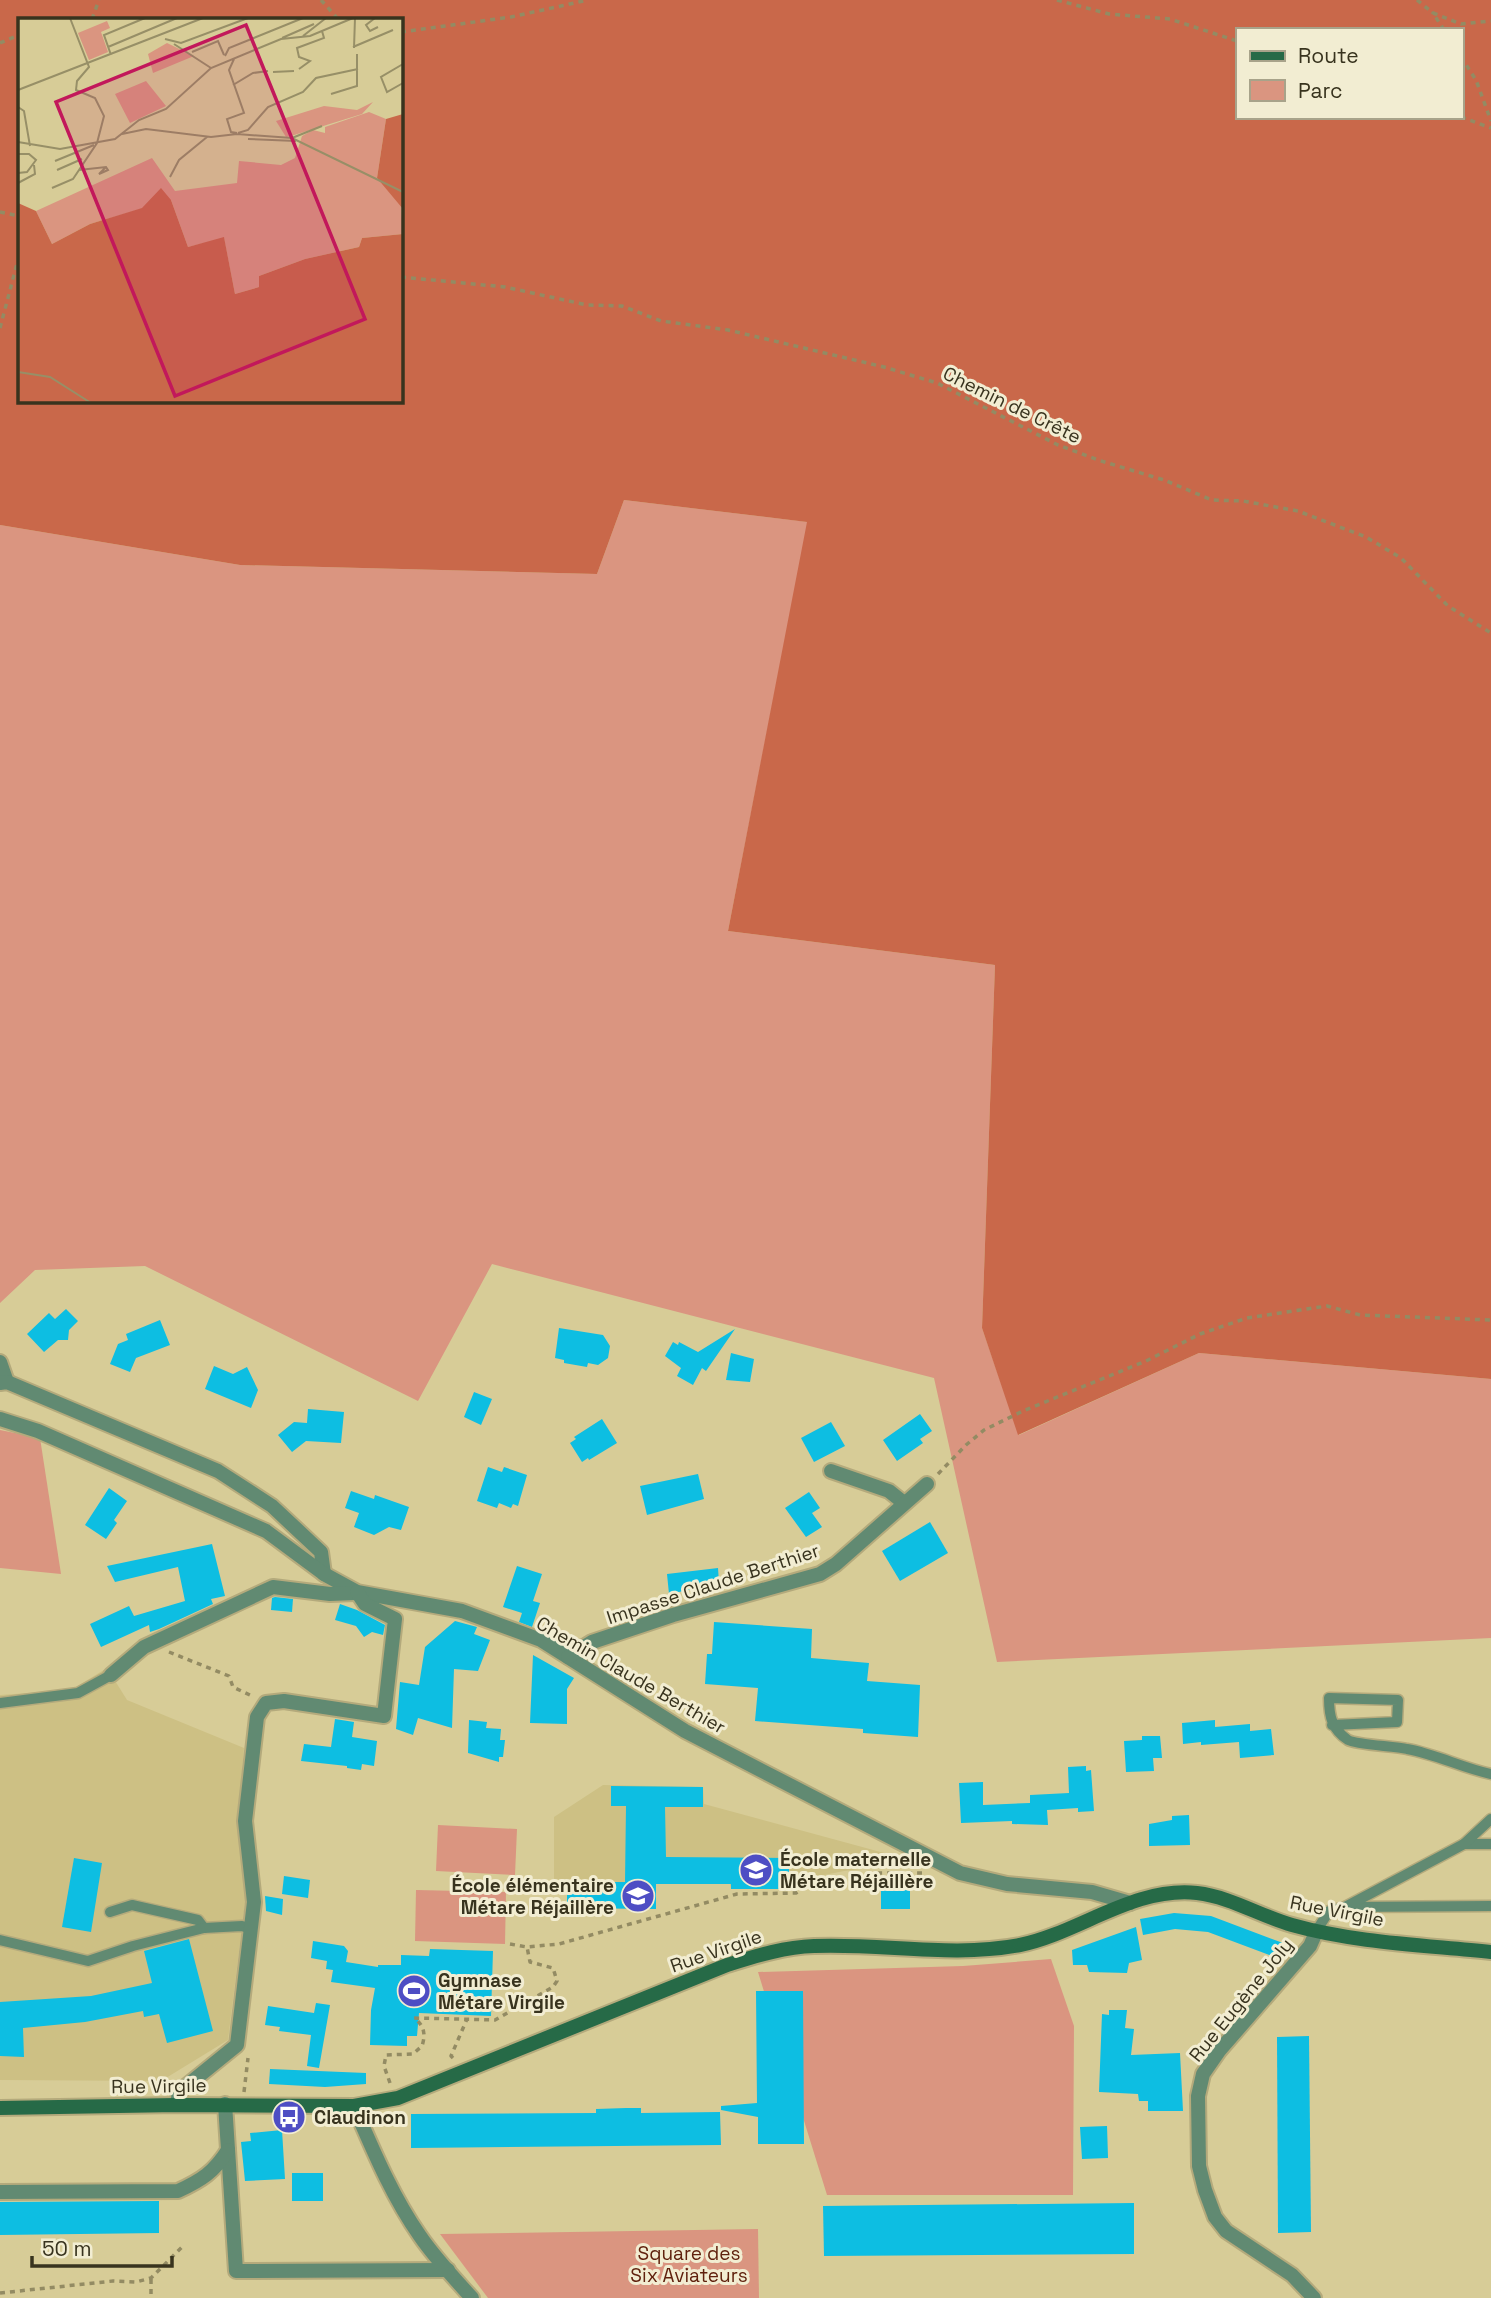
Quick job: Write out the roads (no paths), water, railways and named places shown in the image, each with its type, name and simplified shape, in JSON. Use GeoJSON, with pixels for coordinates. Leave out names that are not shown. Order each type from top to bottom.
{"type":"FeatureCollection","features":[{"type":"Feature","properties":{"kind":"street"},"geometry":{"type":"LineString","coordinates":[[0,1362],[4,1383],[218,1471],[272,1506],[321,1552],[324,1574]]}},
{"type":"Feature","properties":{"kind":"street","name":"Chemin Claude Berthier"},"geometry":{"type":"LineString","coordinates":[[0,1419],[38,1431],[266,1531],[324,1574],[357,1592],[462,1611],[541,1640],[685,1731],[960,1873],[1007,1884],[1093,1892],[1130,1903]]}},
{"type":"Feature","properties":{"kind":"street"},"geometry":{"type":"LineString","coordinates":[[831,1471],[889,1491],[904,1503]]}},
{"type":"Feature","properties":{"kind":"street","name":"Impasse Claude Berthier"},"geometry":{"type":"LineString","coordinates":[[568,1657],[592,1642],[673,1615],[820,1574],[836,1564],[927,1484]]}},
{"type":"Feature","properties":{"kind":"street"},"geometry":{"type":"LineString","coordinates":[[111,1675],[144,1647],[273,1587],[330,1594],[357,1592],[365,1604],[395,1619],[384,1716],[284,1701],[266,1703],[257,1717],[245,1821],[254,1902],[237,2045],[179,2092],[177,2105]]}},
{"type":"Feature","properties":{"kind":"street","name":"Rue Virgile"},"geometry":{"type":"LineString","coordinates":[[0,2108],[243,2104],[354,2106],[398,2098],[727,1965],[770,1951],[814,1946],[979,1951],[1023,1944],[1130,1903],[1166,1894],[1196,1893],[1231,1901],[1292,1925],[1343,1935],[1491,1952]]}},
{"type":"Feature","properties":{"kind":"street","name":"Rue Eugène Joly"},"geometry":{"type":"LineString","coordinates":[[1314,2298],[1292,2275],[1226,2231],[1215,2217],[1199,2166],[1198,2096],[1203,2074],[1310,1946],[1317,1930]]}},
{"type":"Feature","properties":{"kind":"street"},"geometry":{"type":"LineString","coordinates":[[225,2105],[236,2271],[448,2270]]}},
{"type":"Feature","properties":{"kind":"street"},"geometry":{"type":"LineString","coordinates":[[354,2106],[385,2176],[404,2210],[421,2237],[472,2298]]}},
{"type":"Feature","properties":{"kind":"street"},"geometry":{"type":"LineString","coordinates":[[0,2192],[178,2191],[197,2182],[216,2168],[228,2150]]}},
{"type":"Feature","properties":{"kind":"lane"},"geometry":{"type":"LineString","coordinates":[[0,1703],[78,1693],[111,1675]]}},
{"type":"Feature","properties":{"kind":"lane"},"geometry":{"type":"LineString","coordinates":[[1332,1725],[1397,1723],[1398,1700],[1329,1698],[1332,1725],[1350,1742],[1409,1749],[1470,1770],[1491,1774]]}},
{"type":"Feature","properties":{"kind":"lane"},"geometry":{"type":"LineString","coordinates":[[1345,1907],[1464,1844],[1491,1819]]}},
{"type":"Feature","properties":{"kind":"lane"},"geometry":{"type":"LineString","coordinates":[[1464,1844],[1491,1844]]}},
{"type":"Feature","properties":{"kind":"lane"},"geometry":{"type":"LineString","coordinates":[[110,1912],[132,1905],[198,1920],[204,1928]]}},
{"type":"Feature","properties":{"kind":"lane"},"geometry":{"type":"LineString","coordinates":[[1317,1930],[1329,1911],[1345,1907],[1491,1906]]}},
{"type":"Feature","properties":{"kind":"lane"},"geometry":{"type":"LineString","coordinates":[[0,1940],[88,1961],[204,1928],[242,1926],[251,1929]]}},
{"type":"Feature","properties":{"kind":"place","name":"École maternelle Métare Réjaillère"},"geometry":{"type":"Point","coordinates":[756,1870]}},
{"type":"Feature","properties":{"kind":"place","name":"École élémentaire Métare Réjaillère"},"geometry":{"type":"Point","coordinates":[638,1896]}},
{"type":"Feature","properties":{"kind":"place","name":"Gymnase Métare Virgile"},"geometry":{"type":"Point","coordinates":[414,1991]}},
{"type":"Feature","properties":{"kind":"place","name":"Claudinon"},"geometry":{"type":"Point","coordinates":[289,2117]}},
{"type":"Feature","properties":{"kind":"park label","name":"Square des Six Aviateurs"},"geometry":{"type":"Point","coordinates":[689,2264]}}]}
